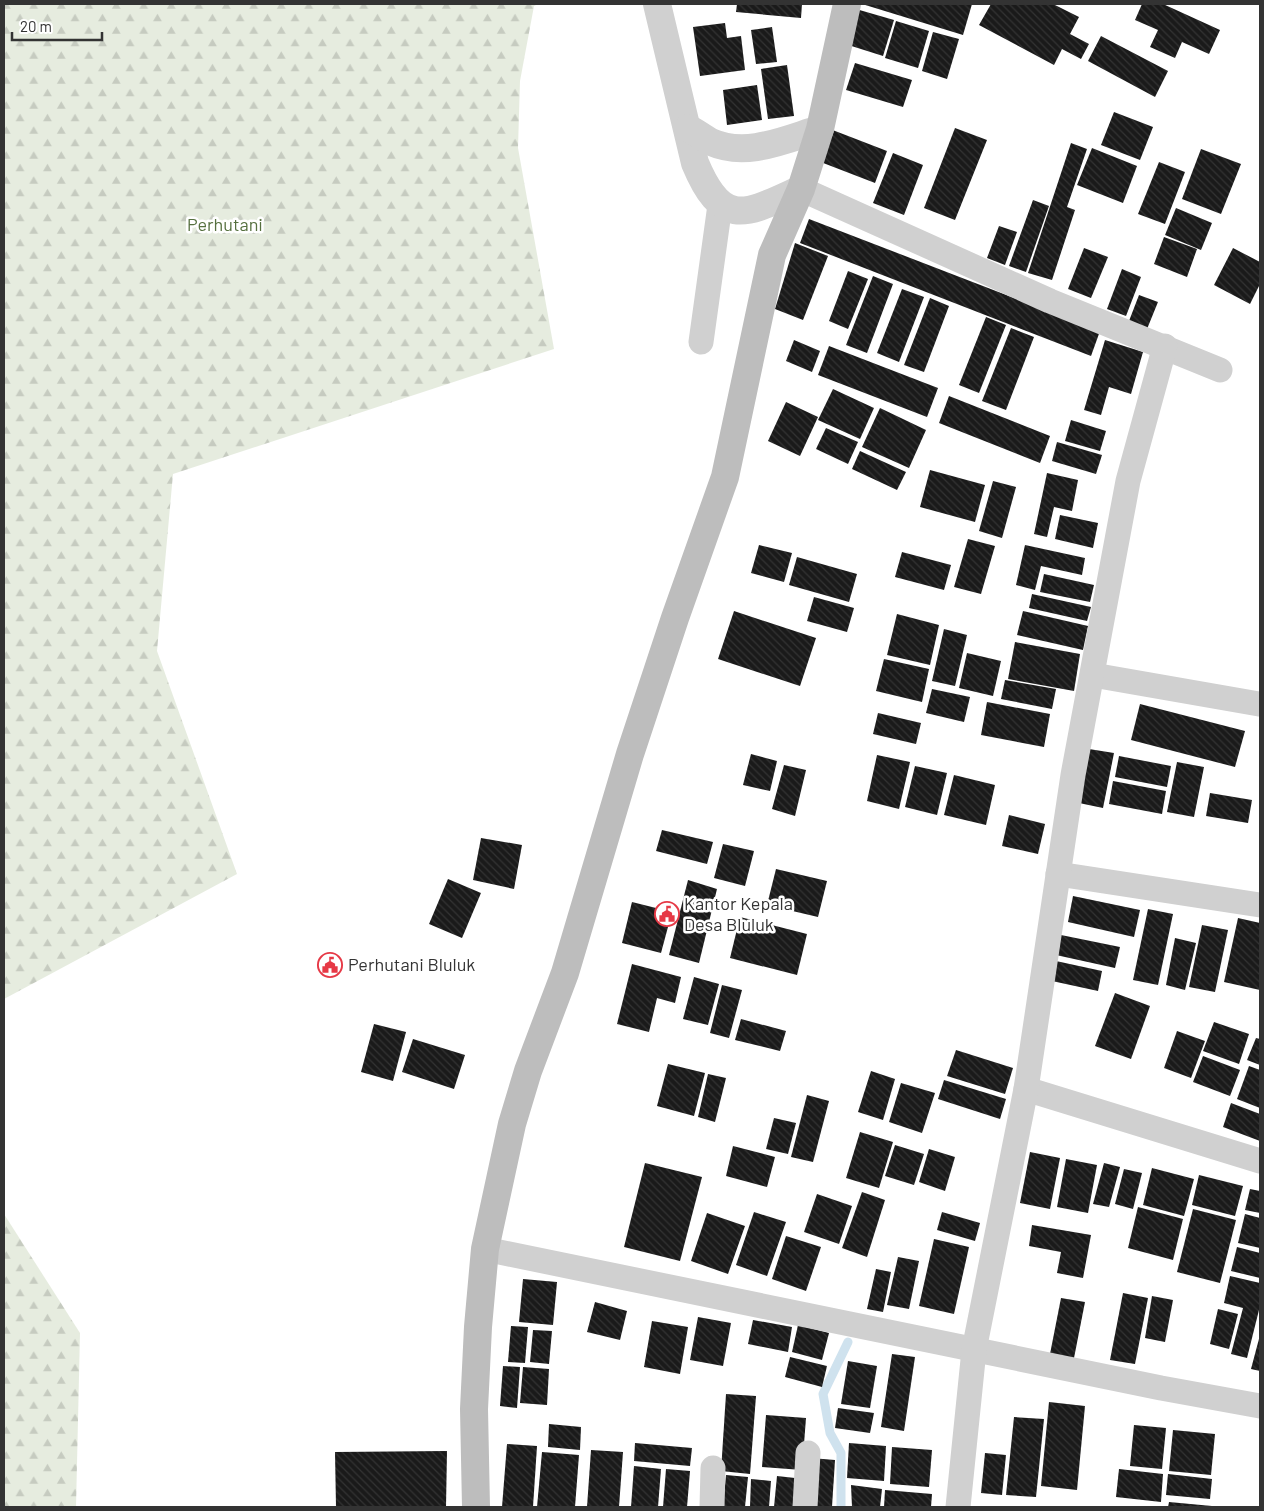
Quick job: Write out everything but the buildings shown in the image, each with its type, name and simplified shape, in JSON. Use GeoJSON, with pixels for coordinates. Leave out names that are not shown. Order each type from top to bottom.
{"type":"FeatureCollection","features":[{"type":"Feature","properties":{"kind":"main road"},"geometry":{"type":"LineString","coordinates":[[476,1507],[474,1410],[478,1326],[485,1249],[512,1124],[528,1071],[565,973],[630,754],[725,477],[772,255],[801,189],[820,129],[847,4]]}},
{"type":"Feature","properties":{"kind":"street"},"geometry":{"type":"LineString","coordinates":[[657,4],[695,163],[705,188],[720,205],[738,211],[752,210],[801,189],[1050,301],[1165,346],[1220,370]]}},
{"type":"Feature","properties":{"kind":"street"},"geometry":{"type":"LineString","coordinates":[[688,128],[713,142],[761,148],[820,129]]}},
{"type":"Feature","properties":{"kind":"street"},"geometry":{"type":"LineString","coordinates":[[701,342],[720,205]]}},
{"type":"Feature","properties":{"kind":"street"},"geometry":{"type":"LineString","coordinates":[[958,1507],[974,1350],[1026,1089],[1073,775],[1128,481],[1165,346]]}},
{"type":"Feature","properties":{"kind":"street"},"geometry":{"type":"LineString","coordinates":[[1093,675],[1259,704]]}},
{"type":"Feature","properties":{"kind":"street"},"geometry":{"type":"LineString","coordinates":[[1058,874],[1260,905]]}},
{"type":"Feature","properties":{"kind":"street"},"geometry":{"type":"LineString","coordinates":[[1026,1089],[1260,1161]]}},
{"type":"Feature","properties":{"kind":"street"},"geometry":{"type":"LineString","coordinates":[[485,1249],[974,1350],[1260,1406]]}},
{"type":"Feature","properties":{"kind":"street"},"geometry":{"type":"LineString","coordinates":[[805,1507],[808,1453]]}},
{"type":"Feature","properties":{"kind":"street"},"geometry":{"type":"LineString","coordinates":[[712,1507],[713,1468]]}},
{"type":"Feature","properties":{"kind":"green space","name":"Perhutani"},"geometry":{"type":"Polygon","coordinates":[[[4,4],[538,4],[534,6],[520,81],[518,148],[554,349],[173,474],[157,651],[237,874],[4,999],[4,4]]]}},
{"type":"Feature","properties":{"kind":"green space"},"geometry":{"type":"Polygon","coordinates":[[[4,1214],[80,1333],[76,1507],[4,1507],[4,1214]]]}},
{"type":"Feature","properties":{"kind":"waterway"},"geometry":{"type":"LineString","coordinates":[[841,1507],[841,1453],[830,1433],[823,1394],[848,1342]]}},
{"type":"Feature","properties":{"kind":"place","name":"Kantor Kepala Desa Bluluk"},"geometry":{"type":"Point","coordinates":[667,914]}},
{"type":"Feature","properties":{"kind":"place","name":"Perhutani Bluluk"},"geometry":{"type":"Point","coordinates":[330,965]}}]}
